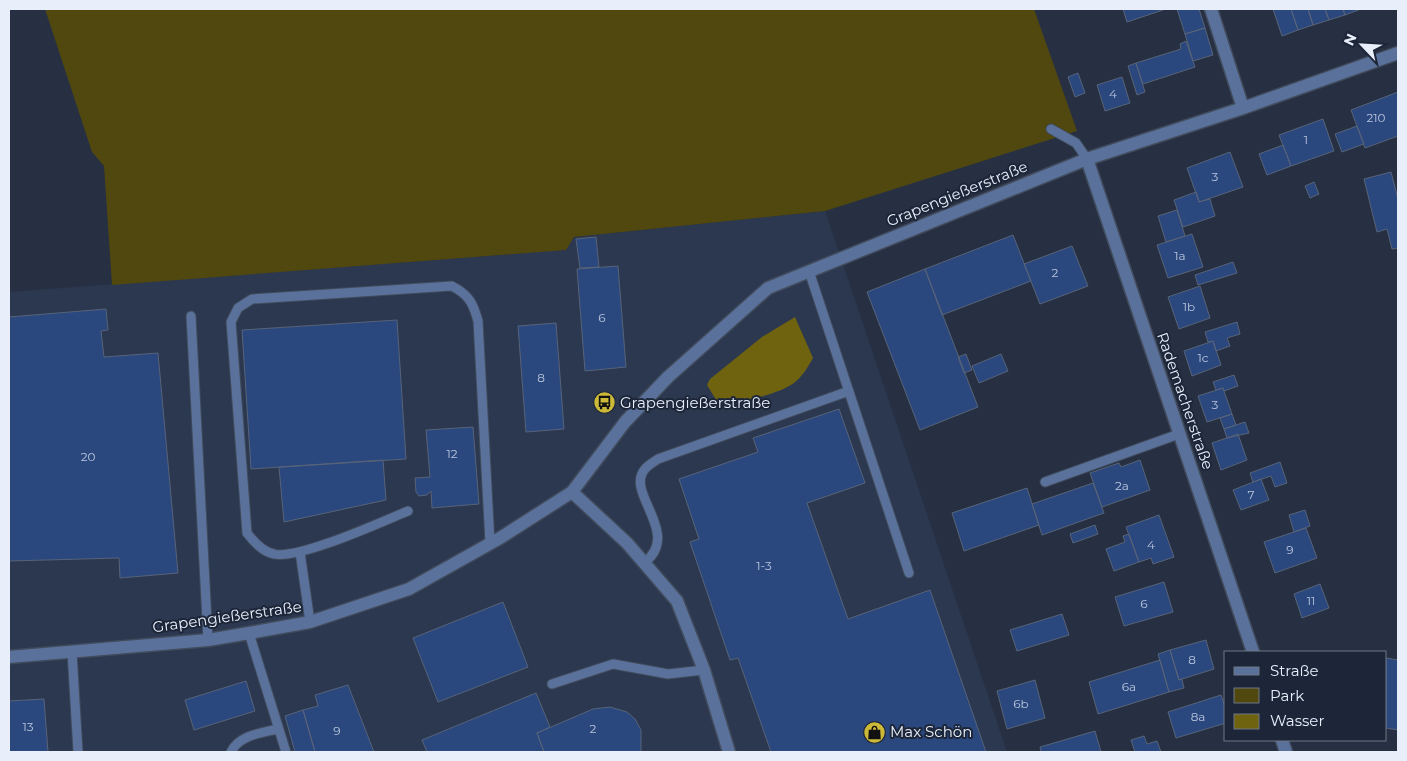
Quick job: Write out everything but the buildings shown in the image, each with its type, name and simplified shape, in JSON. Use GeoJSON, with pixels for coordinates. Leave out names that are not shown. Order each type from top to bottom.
{"type":"FeatureCollection","features":[{"type":"Feature","properties":{"kind":"street"},"geometry":{"type":"LineString","coordinates":[[1211,9],[1244,108]]}},
{"type":"Feature","properties":{"kind":"street","name":"Grapengießerstraße"},"geometry":{"type":"LineString","coordinates":[[9,657],[208,640],[310,622],[409,589],[490,543],[572,492],[625,422],[668,377],[768,288],[1087,160],[1244,108],[1398,53]]}},
{"type":"Feature","properties":{"kind":"street","name":"Rademacherstraße"},"geometry":{"type":"LineString","coordinates":[[1087,160],[1253,651]]}},
{"type":"Feature","properties":{"kind":"street"},"geometry":{"type":"LineString","coordinates":[[572,492],[627,543],[677,601],[704,670],[730,752]]}},
{"type":"Feature","properties":{"kind":"lane"},"geometry":{"type":"LineString","coordinates":[[1051,129],[1076,143],[1087,160]]}},
{"type":"Feature","properties":{"kind":"lane"},"geometry":{"type":"LineString","coordinates":[[809,271],[909,573]]}},
{"type":"Feature","properties":{"kind":"lane"},"geometry":{"type":"LineString","coordinates":[[408,511],[300,552],[274,554],[255,543],[247,533],[231,322],[238,308],[252,299],[452,286],[465,292],[472,301],[478,321],[490,543]]}},
{"type":"Feature","properties":{"kind":"lane"},"geometry":{"type":"LineString","coordinates":[[191,316],[208,640]]}},
{"type":"Feature","properties":{"kind":"lane"},"geometry":{"type":"LineString","coordinates":[[644,563],[654,555],[659,538],[642,490],[640,479],[644,470],[658,459],[848,391]]}},
{"type":"Feature","properties":{"kind":"lane"},"geometry":{"type":"LineString","coordinates":[[1045,482],[1179,434]]}},
{"type":"Feature","properties":{"kind":"lane"},"geometry":{"type":"LineString","coordinates":[[300,552],[310,622]]}},
{"type":"Feature","properties":{"kind":"lane"},"geometry":{"type":"LineString","coordinates":[[249,633],[286,752]]}},
{"type":"Feature","properties":{"kind":"lane"},"geometry":{"type":"LineString","coordinates":[[72,652],[78,752]]}},
{"type":"Feature","properties":{"kind":"lane"},"geometry":{"type":"LineString","coordinates":[[552,684],[613,664],[668,674],[704,670]]}},
{"type":"Feature","properties":{"kind":"lane"},"geometry":{"type":"LineString","coordinates":[[231,752],[234,745],[247,737],[278,729]]}},
{"type":"Feature","properties":{"kind":"shaded area"},"geometry":{"type":"Polygon","coordinates":[[[825,211],[1007,752],[9,752],[9,292],[566,250],[574,237],[825,211]]]}},
{"type":"Feature","properties":{"kind":"green space"},"geometry":{"type":"Polygon","coordinates":[[[45,9],[1034,9],[1077,131],[825,211],[574,237],[566,250],[112,285],[104,166],[92,152],[45,9]]]}},
{"type":"Feature","properties":{"kind":"water"},"geometry":{"type":"Polygon","coordinates":[[[795,317],[813,358],[800,378],[787,387],[768,395],[735,402],[718,403],[707,385],[710,379],[762,337],[795,317]]]}},
{"type":"Feature","properties":{"kind":"place","name":"Grapengießerstraße"},"geometry":{"type":"Point","coordinates":[604,403]}},
{"type":"Feature","properties":{"kind":"place","name":"Max Schön"},"geometry":{"type":"Point","coordinates":[874,732]}}]}
